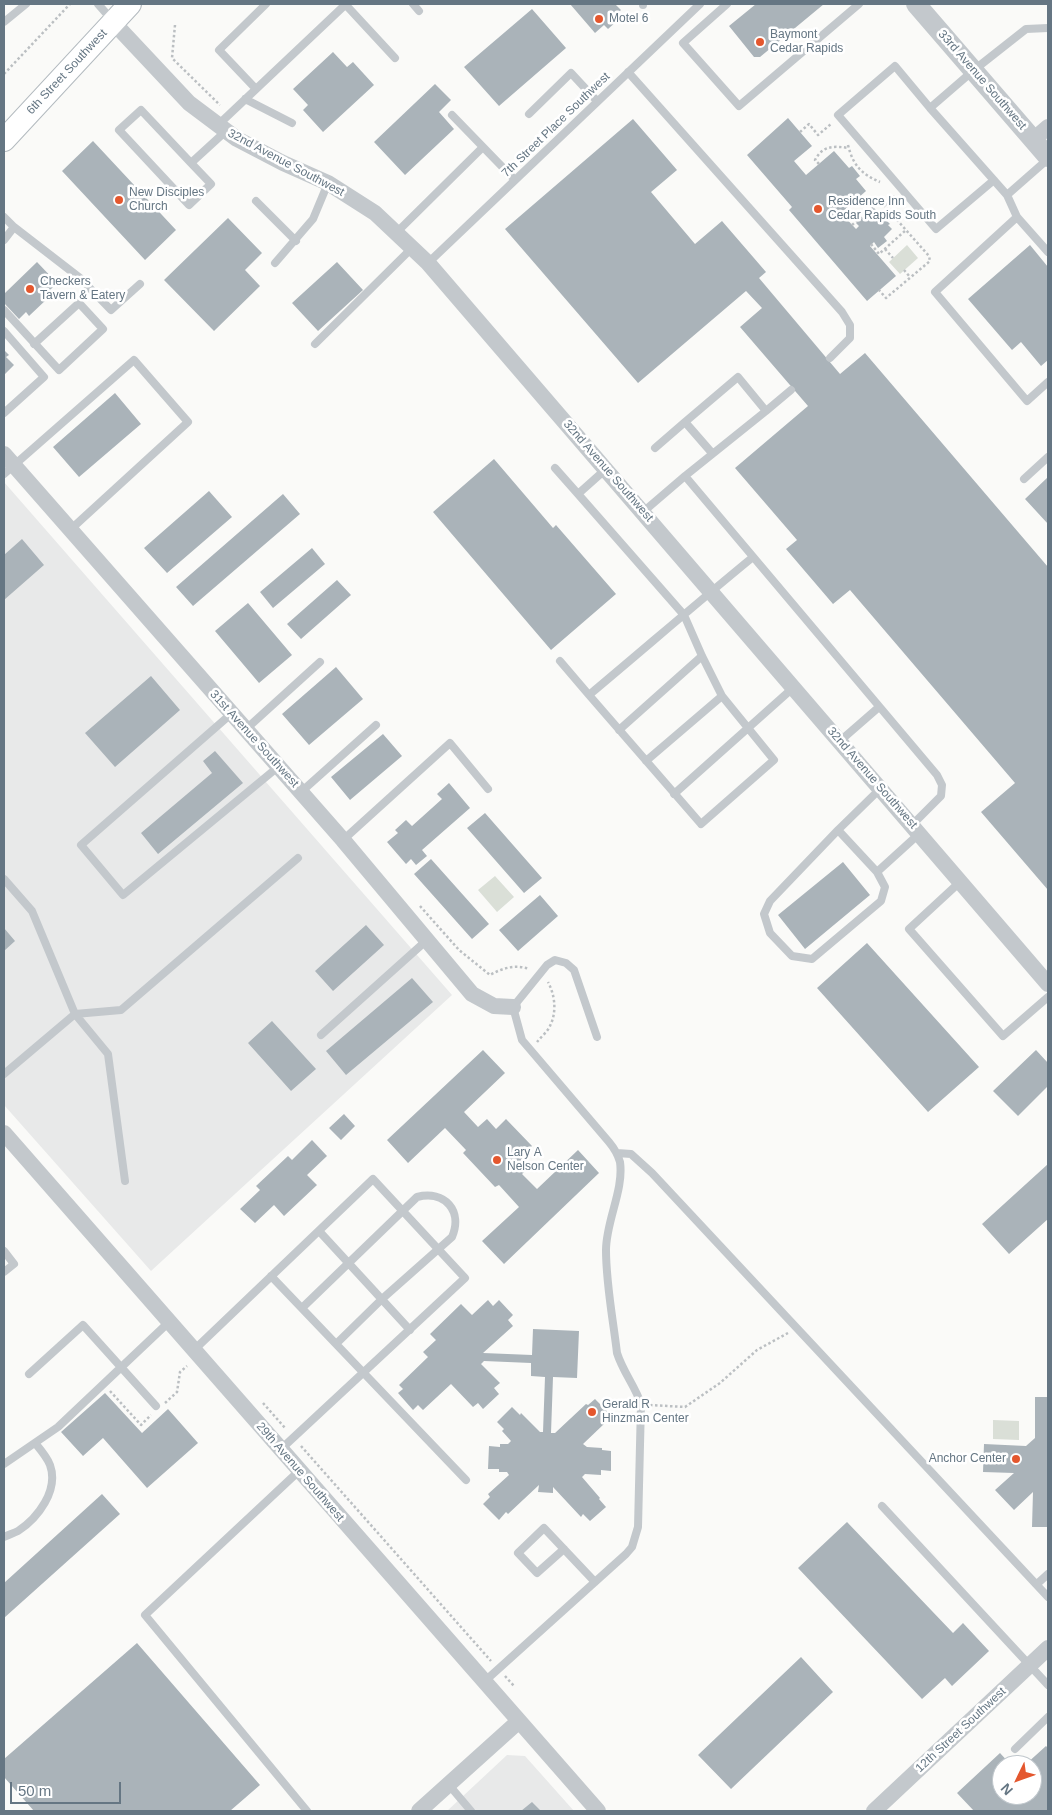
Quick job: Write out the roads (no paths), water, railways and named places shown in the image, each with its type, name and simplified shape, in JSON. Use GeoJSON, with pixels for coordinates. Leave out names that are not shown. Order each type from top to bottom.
{"type":"FeatureCollection","features":[{"type":"Feature","properties":{"kind":"main road","name":"6th Street Southwest"},"geometry":{"type":"LineString","coordinates":[[4,140],[130,4]]}},
{"type":"Feature","properties":{"kind":"street","name":"33rd Avenue Southwest"},"geometry":{"type":"LineString","coordinates":[[916,4],[974,70],[1041,133],[1048,158]]}},
{"type":"Feature","properties":{"kind":"street","name":"32nd Avenue Southwest"},"geometry":{"type":"LineString","coordinates":[[113,22],[190,103],[224,123],[237,139],[283,163],[328,183],[375,213],[428,262],[1048,984]]}},
{"type":"Feature","properties":{"kind":"street","name":"31st Avenue Southwest"},"geometry":{"type":"LineString","coordinates":[[7,464],[70,530],[301,792],[472,994],[494,1006],[513,1007]]}},
{"type":"Feature","properties":{"kind":"street","name":"29th Avenue Southwest"},"geometry":{"type":"LineString","coordinates":[[4,1133],[598,1811]]}},
{"type":"Feature","properties":{"kind":"street","name":"12th Street Southwest"},"geometry":{"type":"LineString","coordinates":[[874,1811],[1048,1648]]}},
{"type":"Feature","properties":{"kind":"street"},"geometry":{"type":"LineString","coordinates":[[419,1811],[519,1721]]}},
{"type":"Feature","properties":{"kind":"lane"},"geometry":{"type":"LineString","coordinates":[[4,22],[26,4]]}},
{"type":"Feature","properties":{"kind":"lane"},"geometry":{"type":"LineString","coordinates":[[98,4],[113,22]]}},
{"type":"Feature","properties":{"kind":"lane"},"geometry":{"type":"LineString","coordinates":[[256,88],[219,50],[266,4]]}},
{"type":"Feature","properties":{"kind":"lane"},"geometry":{"type":"LineString","coordinates":[[191,163],[245,99],[346,4],[395,58]]}},
{"type":"Feature","properties":{"kind":"lane"},"geometry":{"type":"LineString","coordinates":[[413,4],[419,11]]}},
{"type":"Feature","properties":{"kind":"lane","name":"7th Street Place Southwest"},"geometry":{"type":"LineString","coordinates":[[428,262],[700,4]]}},
{"type":"Feature","properties":{"kind":"lane"},"geometry":{"type":"LineString","coordinates":[[727,4],[683,43],[739,106],[859,4]]}},
{"type":"Feature","properties":{"kind":"lane"},"geometry":{"type":"LineString","coordinates":[[930,108],[1026,29],[1048,28]]}},
{"type":"Feature","properties":{"kind":"lane"},"geometry":{"type":"LineString","coordinates":[[994,180],[936,229],[838,116],[895,66],[930,108],[994,180],[1007,195],[1017,217],[1048,252]]}},
{"type":"Feature","properties":{"kind":"lane"},"geometry":{"type":"LineString","coordinates":[[628,72],[842,312],[850,325],[850,338],[830,358]]}},
{"type":"Feature","properties":{"kind":"lane"},"geometry":{"type":"LineString","coordinates":[[529,114],[572,73],[597,101]]}},
{"type":"Feature","properties":{"kind":"lane"},"geometry":{"type":"LineString","coordinates":[[245,99],[292,123]]}},
{"type":"Feature","properties":{"kind":"lane"},"geometry":{"type":"LineString","coordinates":[[141,110],[191,163],[211,184],[189,205],[120,130],[141,110]]}},
{"type":"Feature","properties":{"kind":"lane"},"geometry":{"type":"LineString","coordinates":[[452,115],[515,180]]}},
{"type":"Feature","properties":{"kind":"lane"},"geometry":{"type":"LineString","coordinates":[[396,233],[483,147]]}},
{"type":"Feature","properties":{"kind":"lane"},"geometry":{"type":"LineString","coordinates":[[1007,195],[1048,158]]}},
{"type":"Feature","properties":{"kind":"lane"},"geometry":{"type":"LineString","coordinates":[[275,263],[296,241],[313,219],[328,183]]}},
{"type":"Feature","properties":{"kind":"lane"},"geometry":{"type":"LineString","coordinates":[[256,201],[296,241]]}},
{"type":"Feature","properties":{"kind":"lane"},"geometry":{"type":"LineString","coordinates":[[4,217],[14,227],[80,278],[111,310],[140,284]]}},
{"type":"Feature","properties":{"kind":"lane"},"geometry":{"type":"LineString","coordinates":[[1017,217],[935,292],[1027,400],[1048,382]]}},
{"type":"Feature","properties":{"kind":"lane"},"geometry":{"type":"LineString","coordinates":[[4,240],[14,227]]}},
{"type":"Feature","properties":{"kind":"lane"},"geometry":{"type":"LineString","coordinates":[[315,344],[412,248]]}},
{"type":"Feature","properties":{"kind":"lane"},"geometry":{"type":"LineString","coordinates":[[4,310],[34,344],[59,370],[104,328],[79,303],[34,344]]}},
{"type":"Feature","properties":{"kind":"lane"},"geometry":{"type":"LineString","coordinates":[[4,331],[44,377],[4,413]]}},
{"type":"Feature","properties":{"kind":"lane"},"geometry":{"type":"LineString","coordinates":[[7,464],[134,360],[188,422],[70,530]]}},
{"type":"Feature","properties":{"kind":"lane"},"geometry":{"type":"LineString","coordinates":[[654,448],[738,377],[766,410]]}},
{"type":"Feature","properties":{"kind":"lane"},"geometry":{"type":"LineString","coordinates":[[643,512],[790,390]]}},
{"type":"Feature","properties":{"kind":"lane"},"geometry":{"type":"LineString","coordinates":[[685,422],[712,453]]}},
{"type":"Feature","properties":{"kind":"lane"},"geometry":{"type":"LineString","coordinates":[[1024,479],[1048,457]]}},
{"type":"Feature","properties":{"kind":"lane"},"geometry":{"type":"LineString","coordinates":[[555,468],[684,615],[722,696],[774,760],[701,824],[560,661]]}},
{"type":"Feature","properties":{"kind":"lane"},"geometry":{"type":"LineString","coordinates":[[578,494],[606,469]]}},
{"type":"Feature","properties":{"kind":"lane"},"geometry":{"type":"LineString","coordinates":[[685,476],[937,775],[942,785],[941,796],[916,829],[877,872]]}},
{"type":"Feature","properties":{"kind":"lane"},"geometry":{"type":"LineString","coordinates":[[589,695],[753,557]]}},
{"type":"Feature","properties":{"kind":"lane"},"geometry":{"type":"LineString","coordinates":[[619,730],[702,656]]}},
{"type":"Feature","properties":{"kind":"lane"},"geometry":{"type":"LineString","coordinates":[[245,730],[320,662]]}},
{"type":"Feature","properties":{"kind":"lane"},"geometry":{"type":"LineString","coordinates":[[674,794],[794,687]]}},
{"type":"Feature","properties":{"kind":"lane"},"geometry":{"type":"LineString","coordinates":[[646,761],[722,696]]}},
{"type":"Feature","properties":{"kind":"lane"},"geometry":{"type":"LineString","coordinates":[[840,741],[879,707]]}},
{"type":"Feature","properties":{"kind":"lane"},"geometry":{"type":"LineString","coordinates":[[231,714],[81,845],[124,895],[278,766]]}},
{"type":"Feature","properties":{"kind":"lane"},"geometry":{"type":"LineString","coordinates":[[301,792],[376,725]]}},
{"type":"Feature","properties":{"kind":"lane"},"geometry":{"type":"LineString","coordinates":[[343,840],[450,743],[488,789]]}},
{"type":"Feature","properties":{"kind":"lane"},"geometry":{"type":"LineString","coordinates":[[838,830],[877,872],[885,888],[881,902],[812,959],[792,956],[770,933],[764,914],[770,900],[838,830],[881,788]]}},
{"type":"Feature","properties":{"kind":"lane"},"geometry":{"type":"LineString","coordinates":[[4,1074],[75,1014],[121,1010],[298,858]]}},
{"type":"Feature","properties":{"kind":"lane"},"geometry":{"type":"LineString","coordinates":[[4,879],[32,911],[75,1014],[108,1054],[125,1181]]}},
{"type":"Feature","properties":{"kind":"lane"},"geometry":{"type":"LineString","coordinates":[[961,881],[909,929],[1003,1036],[1048,997]]}},
{"type":"Feature","properties":{"kind":"lane"},"geometry":{"type":"LineString","coordinates":[[321,1035],[427,940]]}},
{"type":"Feature","properties":{"kind":"lane"},"geometry":{"type":"LineString","coordinates":[[484,1682],[626,1554],[636,1538],[638,1527],[641,1404],[635,1387],[621,1365],[617,1353],[607,1273],[606,1236],[620,1171],[617,1153],[522,1040],[513,1007],[547,965],[555,960],[566,963],[574,970],[597,1037]]}},
{"type":"Feature","properties":{"kind":"lane"},"geometry":{"type":"LineString","coordinates":[[617,1153],[631,1154],[652,1173],[1048,1597]]}},
{"type":"Feature","properties":{"kind":"lane"},"geometry":{"type":"LineString","coordinates":[[194,1350],[373,1179],[465,1278],[280,1450]]}},
{"type":"Feature","properties":{"kind":"lane"},"geometry":{"type":"LineString","coordinates":[[302,1308],[417,1197],[435,1196],[443,1199],[449,1205],[456,1221],[452,1237],[382,1299],[336,1344]]}},
{"type":"Feature","properties":{"kind":"lane"},"geometry":{"type":"LineString","coordinates":[[319,1231],[410,1330]]}},
{"type":"Feature","properties":{"kind":"lane"},"geometry":{"type":"LineString","coordinates":[[4,1251],[14,1264],[4,1272]]}},
{"type":"Feature","properties":{"kind":"lane"},"geometry":{"type":"LineString","coordinates":[[271,1276],[466,1480]]}},
{"type":"Feature","properties":{"kind":"lane"},"geometry":{"type":"LineString","coordinates":[[4,1464],[58,1427],[169,1322]]}},
{"type":"Feature","properties":{"kind":"lane"},"geometry":{"type":"LineString","coordinates":[[29,1374],[83,1325],[156,1406]]}},
{"type":"Feature","properties":{"kind":"lane"},"geometry":{"type":"LineString","coordinates":[[4,1537],[18,1531],[38,1514],[49,1495],[52,1480],[50,1465],[35,1442]]}},
{"type":"Feature","properties":{"kind":"lane"},"geometry":{"type":"LineString","coordinates":[[299,1471],[145,1615],[307,1811]]}},
{"type":"Feature","properties":{"kind":"lane"},"geometry":{"type":"LineString","coordinates":[[882,1506],[1048,1685]]}},
{"type":"Feature","properties":{"kind":"lane"},"geometry":{"type":"LineString","coordinates":[[564,1549],[537,1572],[518,1552],[544,1528],[564,1549],[595,1582]]}},
{"type":"Feature","properties":{"kind":"lane"},"geometry":{"type":"LineString","coordinates":[[1037,1584],[1048,1574]]}},
{"type":"Feature","properties":{"kind":"lane"},"geometry":{"type":"LineString","coordinates":[[1015,1749],[1048,1717]]}},
{"type":"Feature","properties":{"kind":"lane"},"geometry":{"type":"LineString","coordinates":[[449,1784],[471,1811]]}},
{"type":"Feature","properties":{"kind":"place","name":"Motel 6"},"geometry":{"type":"Point","coordinates":[599,19]}},
{"type":"Feature","properties":{"kind":"place","name":"Baymont Cedar Rapids"},"geometry":{"type":"Point","coordinates":[760,42]}},
{"type":"Feature","properties":{"kind":"place","name":"New Disciples Church"},"geometry":{"type":"Point","coordinates":[119,200]}},
{"type":"Feature","properties":{"kind":"place","name":"Residence Inn Cedar Rapids South"},"geometry":{"type":"Point","coordinates":[818,209]}},
{"type":"Feature","properties":{"kind":"place","name":"Checkers Tavern & Eatery"},"geometry":{"type":"Point","coordinates":[30,289]}},
{"type":"Feature","properties":{"kind":"place","name":"Lary A Nelson Center"},"geometry":{"type":"Point","coordinates":[497,1160]}},
{"type":"Feature","properties":{"kind":"place","name":"Gerald R Hinzman Center"},"geometry":{"type":"Point","coordinates":[592,1412]}},
{"type":"Feature","properties":{"kind":"place","name":"Anchor Center"},"geometry":{"type":"Point","coordinates":[1016,1459]}}]}
